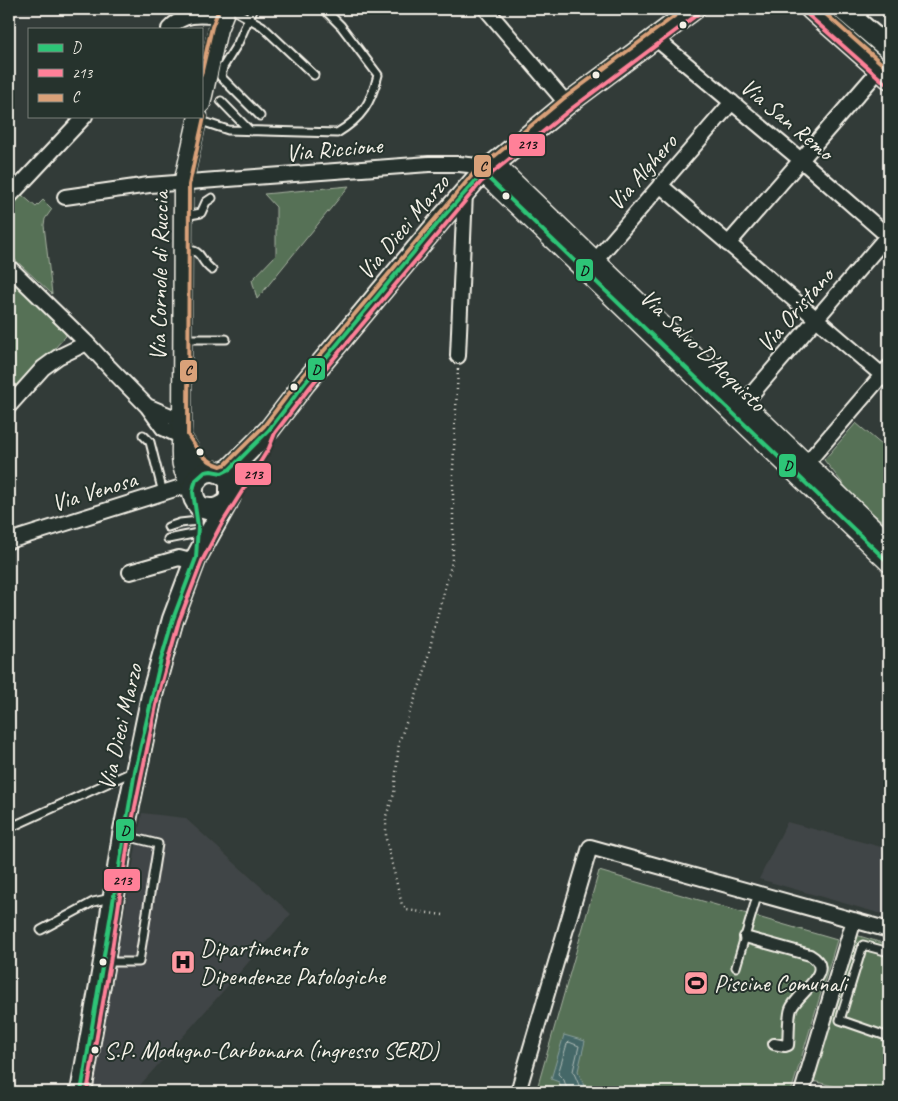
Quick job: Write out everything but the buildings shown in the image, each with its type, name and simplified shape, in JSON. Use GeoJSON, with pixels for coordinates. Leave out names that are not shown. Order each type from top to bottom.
{"type":"FeatureCollection","features":[{"type":"Feature","properties":{"kind":"main road","name":"Via Dieci Marzo"},"geometry":{"type":"LineString","coordinates":[[196,510],[201,476],[230,469],[269,430],[305,383],[465,192],[488,168],[567,104],[694,9]]}},
{"type":"Feature","properties":{"kind":"main road"},"geometry":{"type":"LineString","coordinates":[[811,9],[884,74]]}},
{"type":"Feature","properties":{"kind":"main road"},"geometry":{"type":"LineString","coordinates":[[855,13],[889,49]]}},
{"type":"Feature","properties":{"kind":"main road","name":"Via Dieci Marzo"},"geometry":{"type":"LineString","coordinates":[[81,1092],[106,988],[104,962],[123,835],[135,771],[160,663],[173,619],[195,560],[229,500],[264,445],[269,430]]}},
{"type":"Feature","properties":{"kind":"main road"},"geometry":{"type":"LineString","coordinates":[[195,560],[196,510],[200,507],[212,510],[219,509],[229,500],[230,482],[217,472]]}},
{"type":"Feature","properties":{"kind":"street"},"geometry":{"type":"LineString","coordinates":[[486,9],[567,104]]}},
{"type":"Feature","properties":{"kind":"street"},"geometry":{"type":"LineString","coordinates":[[170,28],[180,19],[190,15],[227,12]]}},
{"type":"Feature","properties":{"kind":"street","name":"Via Cornole di Ruccia"},"geometry":{"type":"LineString","coordinates":[[202,103],[227,12]]}},
{"type":"Feature","properties":{"kind":"street","name":"Via San Remo"},"geometry":{"type":"LineString","coordinates":[[655,38],[889,236]]}},
{"type":"Feature","properties":{"kind":"street"},"geometry":{"type":"LineString","coordinates":[[728,244],[802,161],[884,74]]}},
{"type":"Feature","properties":{"kind":"street","name":"Via Alghero"},"geometry":{"type":"LineString","coordinates":[[591,266],[732,102]]}},
{"type":"Feature","properties":{"kind":"street"},"geometry":{"type":"LineString","coordinates":[[9,197],[84,118]]}},
{"type":"Feature","properties":{"kind":"street","name":"Via Cornole di Ruccia"},"geometry":{"type":"LineString","coordinates":[[196,510],[182,466],[180,450],[182,430],[183,184],[198,118]]}},
{"type":"Feature","properties":{"kind":"street","name":"Via Riccione"},"geometry":{"type":"LineString","coordinates":[[65,197],[150,185],[429,164],[459,164],[488,168]]}},
{"type":"Feature","properties":{"kind":"street","name":"Via Salvo D'Acquisto"},"geometry":{"type":"LineString","coordinates":[[488,168],[802,469],[885,541],[889,563]]}},
{"type":"Feature","properties":{"kind":"street"},"geometry":{"type":"LineString","coordinates":[[660,185],[816,319],[887,374],[802,469]]}},
{"type":"Feature","properties":{"kind":"street"},"geometry":{"type":"LineString","coordinates":[[458,356],[465,192]]}},
{"type":"Feature","properties":{"kind":"street","name":"Via Oristano"},"geometry":{"type":"LineString","coordinates":[[739,409],[889,236]]}},
{"type":"Feature","properties":{"kind":"street"},"geometry":{"type":"LineString","coordinates":[[9,266],[88,343],[147,406],[163,428],[182,430],[198,463],[217,472]]}},
{"type":"Feature","properties":{"kind":"street"},"geometry":{"type":"LineString","coordinates":[[9,406],[43,368],[58,357],[88,343]]}},
{"type":"Feature","properties":{"kind":"street"},"geometry":{"type":"LineString","coordinates":[[147,406],[168,405],[182,393]]}},
{"type":"Feature","properties":{"kind":"street","name":"Via Venosa"},"geometry":{"type":"LineString","coordinates":[[9,541],[163,493],[196,510]]}},
{"type":"Feature","properties":{"kind":"street"},"geometry":{"type":"LineString","coordinates":[[130,572],[179,558],[195,560]]}},
{"type":"Feature","properties":{"kind":"street"},"geometry":{"type":"LineString","coordinates":[[518,1092],[590,847],[889,930]]}},
{"type":"Feature","properties":{"kind":"street"},"geometry":{"type":"LineString","coordinates":[[802,1092],[854,920]]}},
{"type":"Feature","properties":{"kind":"street"},"geometry":{"type":"LineString","coordinates":[[745,937],[810,955],[819,964],[820,971],[814,982],[795,1002],[790,1011],[788,1045],[774,1044]]}},
{"type":"Feature","properties":{"kind":"lane"},"geometry":{"type":"LineString","coordinates":[[253,9],[238,43],[223,66],[221,77],[260,116]]}},
{"type":"Feature","properties":{"kind":"lane"},"geometry":{"type":"LineString","coordinates":[[202,116],[228,130],[337,133],[350,125],[365,110],[374,93],[378,76],[341,26],[324,9]]}},
{"type":"Feature","properties":{"kind":"lane"},"geometry":{"type":"LineString","coordinates":[[227,12],[248,18],[262,26],[314,75]]}},
{"type":"Feature","properties":{"kind":"lane"},"geometry":{"type":"LineString","coordinates":[[221,101],[250,131]]}},
{"type":"Feature","properties":{"kind":"lane"},"geometry":{"type":"LineString","coordinates":[[183,216],[201,213],[206,202],[212,198]]}},
{"type":"Feature","properties":{"kind":"lane"},"geometry":{"type":"LineString","coordinates":[[183,249],[198,252],[206,266],[212,270]]}},
{"type":"Feature","properties":{"kind":"lane"},"geometry":{"type":"LineString","coordinates":[[182,340],[226,339]]}},
{"type":"Feature","properties":{"kind":"lane"},"geometry":{"type":"LineString","coordinates":[[143,435],[150,442],[163,493]]}},
{"type":"Feature","properties":{"kind":"lane"},"geometry":{"type":"LineString","coordinates":[[168,527],[180,523],[196,510]]}},
{"type":"Feature","properties":{"kind":"lane"},"geometry":{"type":"LineString","coordinates":[[168,539],[196,510]]}},
{"type":"Feature","properties":{"kind":"lane"},"geometry":{"type":"LineString","coordinates":[[9,828],[135,771]]}},
{"type":"Feature","properties":{"kind":"lane"},"geometry":{"type":"LineString","coordinates":[[104,962],[140,962],[158,844],[123,835]]}},
{"type":"Feature","properties":{"kind":"lane"},"geometry":{"type":"LineString","coordinates":[[736,967],[758,893]]}},
{"type":"Feature","properties":{"kind":"lane"},"geometry":{"type":"LineString","coordinates":[[41,930],[92,902],[114,897]]}},
{"type":"Feature","properties":{"kind":"lane"},"geometry":{"type":"LineString","coordinates":[[889,952],[863,945],[840,1020],[889,1037]]}},
{"type":"Feature","properties":{"kind":"path"},"geometry":{"type":"LineString","coordinates":[[443,915],[407,910],[402,905],[386,839],[386,816],[394,794],[399,742],[424,674],[451,566],[458,356]]}},
{"type":"Feature","properties":{"kind":"shaded area","name":"Dipartimento Dipendenze Patologiche"},"geometry":{"type":"Polygon","coordinates":[[[142,813],[185,818],[291,914],[134,1092],[93,1092],[142,813]]]}},
{"type":"Feature","properties":{"kind":"shaded area"},"geometry":{"type":"Polygon","coordinates":[[[787,822],[889,849],[889,916],[759,879],[787,822]]]}},
{"type":"Feature","properties":{"kind":"green space"},"geometry":{"type":"Polygon","coordinates":[[[349,186],[257,299],[252,280],[276,255],[276,207],[264,194],[349,186]]]}},
{"type":"Feature","properties":{"kind":"green space"},"geometry":{"type":"Polygon","coordinates":[[[22,195],[36,207],[43,200],[52,209],[45,219],[44,225],[52,294],[9,254],[9,209],[22,195]]]}},
{"type":"Feature","properties":{"kind":"green space"},"geometry":{"type":"Polygon","coordinates":[[[9,272],[58,319],[66,336],[9,398],[9,272]]]}},
{"type":"Feature","properties":{"kind":"green space"},"geometry":{"type":"Polygon","coordinates":[[[856,423],[889,451],[889,517],[884,523],[852,495],[824,460],[856,423]]]}},
{"type":"Feature","properties":{"kind":"green space","name":"Piscine Comunali"},"geometry":{"type":"Polygon","coordinates":[[[599,871],[837,940],[791,1092],[536,1092],[599,871]]]}},
{"type":"Feature","properties":{"kind":"green space"},"geometry":{"type":"Polygon","coordinates":[[[856,935],[889,945],[889,1092],[856,1092],[813,1081],[856,935]]]}},
{"type":"Feature","properties":{"kind":"water"},"geometry":{"type":"Polygon","coordinates":[[[564,1035],[585,1041],[578,1071],[584,1086],[582,1092],[563,1092],[559,1082],[551,1079],[564,1035]]]}},
{"type":"Feature","properties":{"kind":"transit line","name":"C"},"geometry":{"type":"LineString","coordinates":[[202,71],[212,27],[219,9]]}},
{"type":"Feature","properties":{"kind":"transit line","name":"C"},"geometry":{"type":"LineString","coordinates":[[204,117],[189,185],[188,435],[202,454],[210,461],[221,466],[226,464],[264,426],[300,379],[473,174],[563,99],[684,9]]}},
{"type":"Feature","properties":{"kind":"transit line","name":"C"},"geometry":{"type":"LineString","coordinates":[[820,9],[889,70]]}},
{"type":"Feature","properties":{"kind":"transit line","name":"213"},"geometry":{"type":"LineString","coordinates":[[87,1092],[110,963],[129,836],[158,696],[179,621],[202,561],[221,525],[269,448],[275,433],[310,387],[481,182],[571,109],[698,14]]}},
{"type":"Feature","properties":{"kind":"transit line","name":"213"},"geometry":{"type":"LineString","coordinates":[[807,14],[885,83]]}},
{"type":"Feature","properties":{"kind":"transit line","name":"D"},"geometry":{"type":"LineString","coordinates":[[81,1092],[135,771],[160,663],[173,619],[196,558],[198,526],[193,492],[196,480],[205,472],[222,473],[230,469],[269,430],[305,383],[444,216],[488,167]]}},
{"type":"Feature","properties":{"kind":"transit line","name":"D"},"geometry":{"type":"LineString","coordinates":[[483,173],[889,563]]}},
{"type":"Feature","properties":{"kind":"place","name":"Dipartimento Dipendenze Patologiche"},"geometry":{"type":"Point","coordinates":[183,962]}},
{"type":"Feature","properties":{"kind":"place","name":"Piscine Comunali"},"geometry":{"type":"Point","coordinates":[696,983]}},
{"type":"Feature","properties":{"kind":"place","name":"S.P. Modugno-Carbonara (ingresso SERD)"},"geometry":{"type":"Point","coordinates":[95,1050]}}]}
